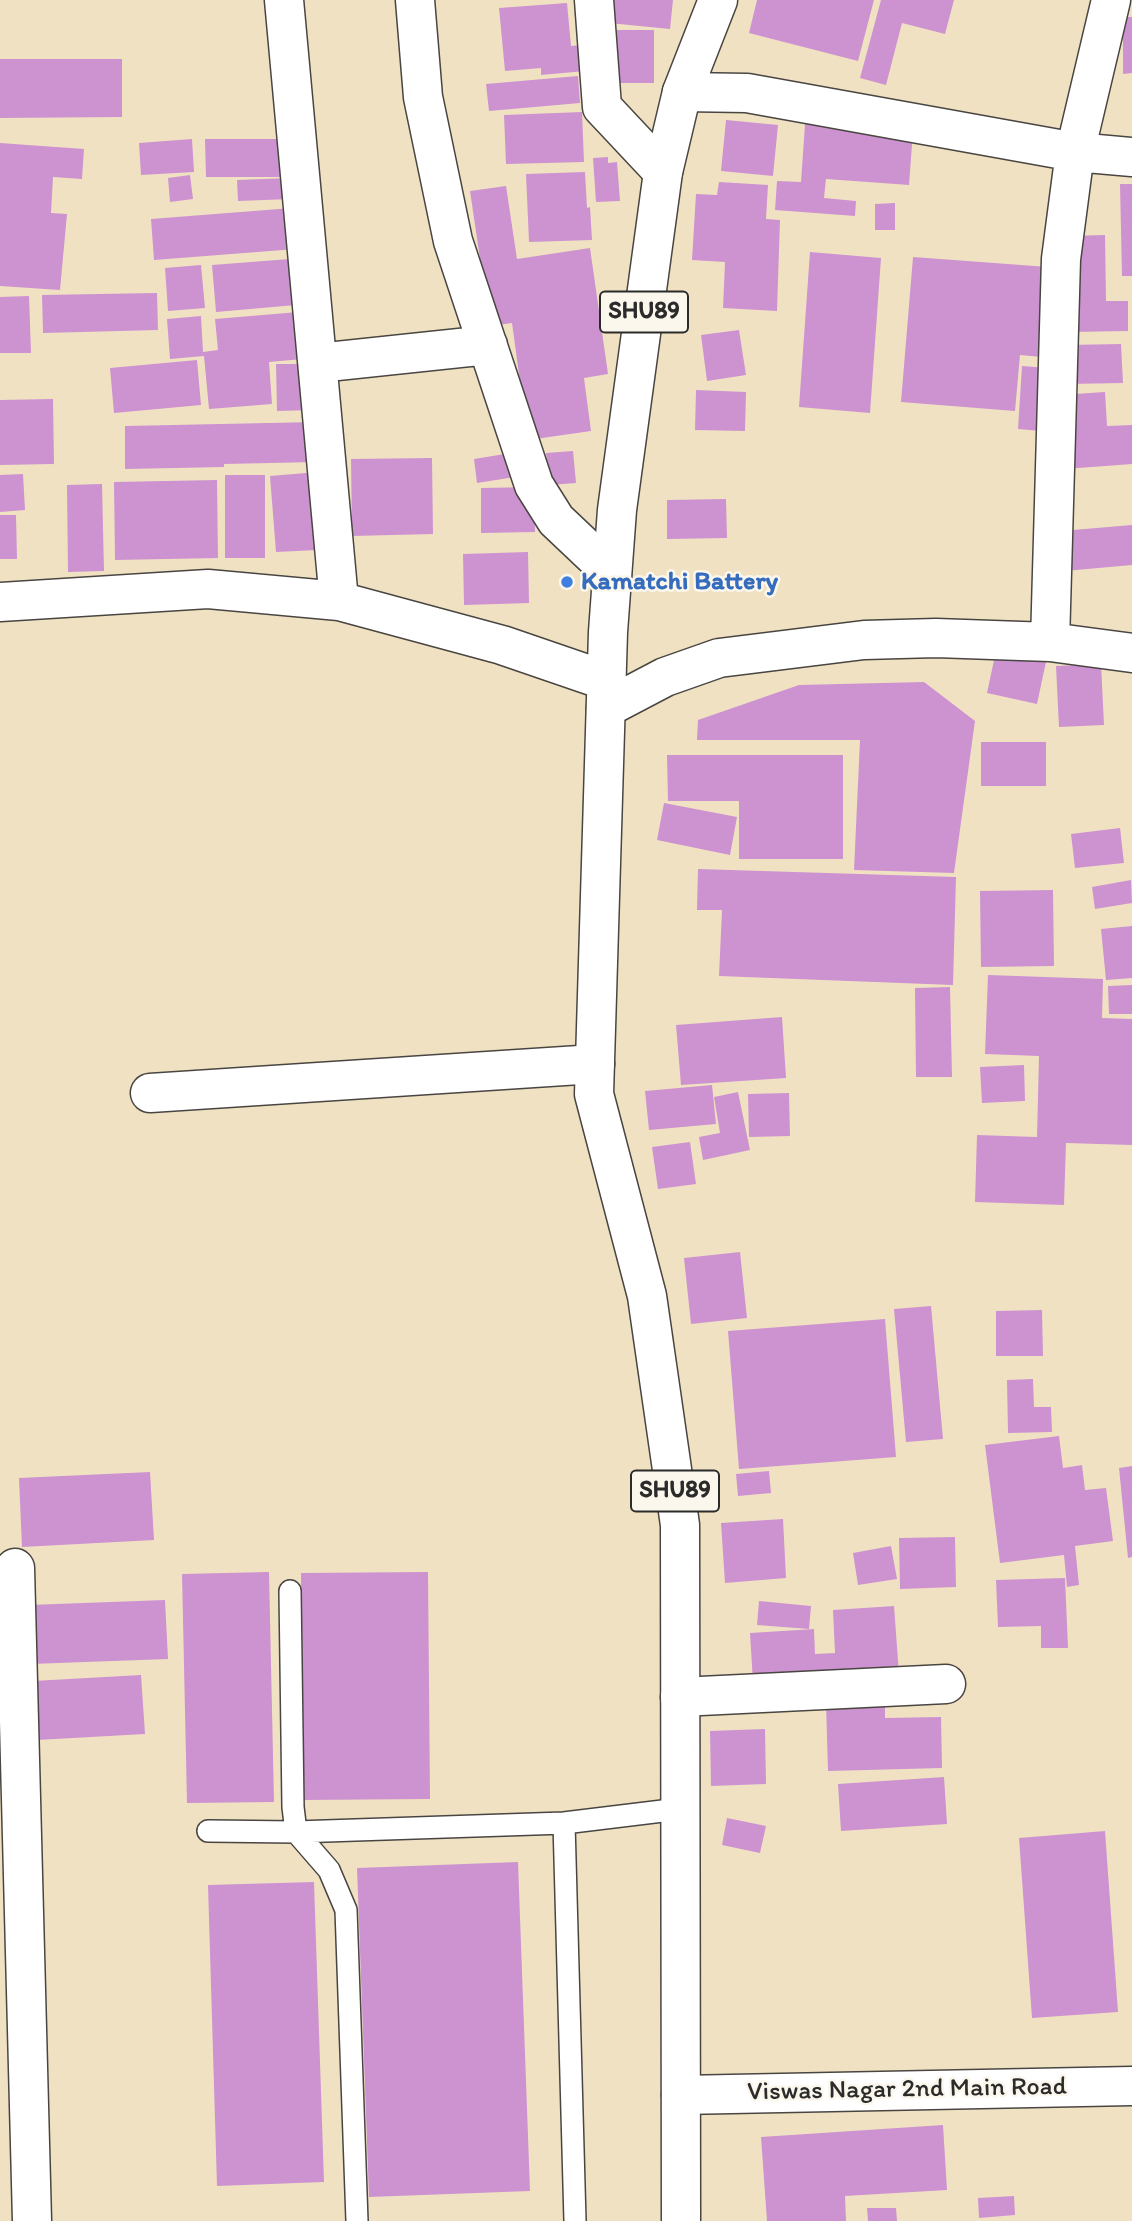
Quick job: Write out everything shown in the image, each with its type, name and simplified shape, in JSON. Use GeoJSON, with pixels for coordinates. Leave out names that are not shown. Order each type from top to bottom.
{"type":"FeatureCollection","features":[{"type":"Feature","properties":{"kind":"street"},"geometry":{"type":"LineString","coordinates":[[284,0],[339,601]]}},
{"type":"Feature","properties":{"kind":"street"},"geometry":{"type":"LineString","coordinates":[[415,0],[423,97],[453,241],[534,485],[556,520],[612,573]]}},
{"type":"Feature","properties":{"kind":"street"},"geometry":{"type":"LineString","coordinates":[[594,0],[602,107],[663,172]]}},
{"type":"Feature","properties":{"kind":"street","name":"SHU89"},"geometry":{"type":"LineString","coordinates":[[681,2221],[680,1525],[647,1296],[594,1094],[608,632],[617,510],[663,172],[682,92],[718,0]]}},
{"type":"Feature","properties":{"kind":"street"},"geometry":{"type":"LineString","coordinates":[[1050,642],[1061,259],[1075,152],[1111,0]]}},
{"type":"Feature","properties":{"kind":"street"},"geometry":{"type":"LineString","coordinates":[[682,92],[747,93],[1075,152],[1132,157]]}},
{"type":"Feature","properties":{"kind":"street"},"geometry":{"type":"LineString","coordinates":[[318,363],[488,345]]}},
{"type":"Feature","properties":{"kind":"street"},"geometry":{"type":"LineString","coordinates":[[0,602],[208,589],[339,601],[502,645],[607,694],[719,659],[864,640],[1050,642],[1132,653]]}},
{"type":"Feature","properties":{"kind":"street"},"geometry":{"type":"LineString","coordinates":[[150,1093],[595,1064]]}},
{"type":"Feature","properties":{"kind":"street"},"geometry":{"type":"LineString","coordinates":[[15,1568],[13,1987],[32,2221]]}},
{"type":"Feature","properties":{"kind":"street"},"geometry":{"type":"LineString","coordinates":[[680,1697],[946,1684]]}},
{"type":"Feature","properties":{"kind":"street","name":"Viswas Nagar 2nd Main Road"},"geometry":{"type":"LineString","coordinates":[[681,2095],[1132,2086]]}},
{"type":"Feature","properties":{"kind":"lane"},"geometry":{"type":"LineString","coordinates":[[290,1591],[293,1807],[296,1832],[329,1870],[346,1910],[357,2221]]}},
{"type":"Feature","properties":{"kind":"lane"},"geometry":{"type":"LineString","coordinates":[[208,1831],[296,1832],[564,1823],[679,1809]]}},
{"type":"Feature","properties":{"kind":"lane"},"geometry":{"type":"LineString","coordinates":[[564,1823],[575,2221]]}},
{"type":"Feature","properties":{"kind":"building"},"geometry":{"type":"Polygon","coordinates":[[[611,0],[673,0],[670,29],[609,23],[611,0]]]}},
{"type":"Feature","properties":{"kind":"building"},"geometry":{"type":"Polygon","coordinates":[[[757,0],[874,0],[858,61],[749,33],[757,0]]]}},
{"type":"Feature","properties":{"kind":"building"},"geometry":{"type":"Polygon","coordinates":[[[881,0],[954,0],[945,34],[902,23],[886,85],[860,78],[881,0]]]}},
{"type":"Feature","properties":{"kind":"building"},"geometry":{"type":"Polygon","coordinates":[[[567,3],[571,46],[582,45],[585,71],[541,75],[541,68],[505,71],[499,8],[567,3]]]}},
{"type":"Feature","properties":{"kind":"building"},"geometry":{"type":"Polygon","coordinates":[[[1123,17],[1132,17],[1132,73],[1123,74],[1123,17]]]}},
{"type":"Feature","properties":{"kind":"building"},"geometry":{"type":"Polygon","coordinates":[[[606,30],[654,30],[654,83],[607,83],[606,30]]]}},
{"type":"Feature","properties":{"kind":"building"},"geometry":{"type":"Polygon","coordinates":[[[0,59],[122,59],[122,117],[0,118],[0,59]]]}},
{"type":"Feature","properties":{"kind":"building"},"geometry":{"type":"Polygon","coordinates":[[[578,76],[580,103],[489,111],[486,84],[578,76]]]}},
{"type":"Feature","properties":{"kind":"building"},"geometry":{"type":"Polygon","coordinates":[[[582,112],[584,162],[506,164],[504,115],[582,112]]]}},
{"type":"Feature","properties":{"kind":"building"},"geometry":{"type":"Polygon","coordinates":[[[726,120],[778,125],[773,176],[721,171],[726,120]]]}},
{"type":"Feature","properties":{"kind":"building"},"geometry":{"type":"Polygon","coordinates":[[[805,124],[913,131],[909,185],[826,179],[824,198],[856,201],[855,216],[775,210],[777,181],[801,182],[805,124]]]}},
{"type":"Feature","properties":{"kind":"building"},"geometry":{"type":"Polygon","coordinates":[[[192,139],[194,172],[141,175],[139,143],[192,139]]]}},
{"type":"Feature","properties":{"kind":"building"},"geometry":{"type":"Polygon","coordinates":[[[205,139],[285,139],[285,177],[206,177],[205,139]]]}},
{"type":"Feature","properties":{"kind":"building"},"geometry":{"type":"Polygon","coordinates":[[[0,143],[84,149],[82,179],[53,177],[51,213],[67,214],[60,290],[0,286],[0,143]]]}},
{"type":"Feature","properties":{"kind":"building"},"geometry":{"type":"Polygon","coordinates":[[[608,157],[608,163],[617,162],[620,201],[596,202],[593,158],[608,157]]]}},
{"type":"Feature","properties":{"kind":"building"},"geometry":{"type":"Polygon","coordinates":[[[585,172],[592,240],[529,242],[526,174],[585,172]]]}},
{"type":"Feature","properties":{"kind":"building"},"geometry":{"type":"Polygon","coordinates":[[[190,175],[193,199],[170,202],[168,178],[190,175]]]}},
{"type":"Feature","properties":{"kind":"building"},"geometry":{"type":"Polygon","coordinates":[[[290,178],[291,199],[238,201],[237,180],[290,178]]]}},
{"type":"Feature","properties":{"kind":"building"},"geometry":{"type":"Polygon","coordinates":[[[719,182],[768,185],[766,219],[780,220],[777,311],[723,308],[725,262],[692,260],[696,194],[717,195],[719,182]]]}},
{"type":"Feature","properties":{"kind":"building"},"geometry":{"type":"Polygon","coordinates":[[[1120,184],[1132,184],[1132,276],[1122,276],[1120,184]]]}},
{"type":"Feature","properties":{"kind":"building"},"geometry":{"type":"Polygon","coordinates":[[[506,186],[517,259],[590,248],[608,374],[584,378],[591,431],[528,440],[512,323],[490,326],[470,191],[506,186]]]}},
{"type":"Feature","properties":{"kind":"building"},"geometry":{"type":"Polygon","coordinates":[[[895,203],[895,230],[875,230],[875,204],[895,203]]]}},
{"type":"Feature","properties":{"kind":"building"},"geometry":{"type":"Polygon","coordinates":[[[292,208],[296,249],[154,260],[151,219],[292,208]]]}},
{"type":"Feature","properties":{"kind":"building"},"geometry":{"type":"Polygon","coordinates":[[[1105,235],[1106,301],[1128,301],[1128,331],[1070,332],[1068,236],[1105,235]]]}},
{"type":"Feature","properties":{"kind":"building"},"geometry":{"type":"Polygon","coordinates":[[[810,252],[881,258],[870,413],[799,407],[810,252]]]}},
{"type":"Feature","properties":{"kind":"building"},"geometry":{"type":"Polygon","coordinates":[[[913,257],[1048,267],[1042,357],[1020,355],[1015,411],[901,402],[913,257]]]}},
{"type":"Feature","properties":{"kind":"building"},"geometry":{"type":"Polygon","coordinates":[[[303,258],[307,304],[216,312],[212,265],[303,258]]]}},
{"type":"Feature","properties":{"kind":"building"},"geometry":{"type":"Polygon","coordinates":[[[201,265],[205,308],[168,311],[165,268],[201,265]]]}},
{"type":"Feature","properties":{"kind":"building"},"geometry":{"type":"Polygon","coordinates":[[[157,293],[158,330],[43,333],[42,295],[157,293]]]}},
{"type":"Feature","properties":{"kind":"building"},"geometry":{"type":"Polygon","coordinates":[[[29,296],[31,353],[0,353],[0,297],[29,296]]]}},
{"type":"Feature","properties":{"kind":"building"},"geometry":{"type":"Polygon","coordinates":[[[310,311],[314,358],[269,362],[272,404],[209,409],[204,356],[170,359],[167,319],[201,316],[203,352],[218,350],[215,319],[310,311]]]}},
{"type":"Feature","properties":{"kind":"building"},"geometry":{"type":"Polygon","coordinates":[[[739,330],[746,375],[707,381],[701,335],[739,330]]]}},
{"type":"Feature","properties":{"kind":"building"},"geometry":{"type":"Polygon","coordinates":[[[1121,344],[1123,383],[1067,384],[1066,345],[1121,344]]]}},
{"type":"Feature","properties":{"kind":"building"},"geometry":{"type":"Polygon","coordinates":[[[197,360],[201,405],[114,413],[110,368],[197,360]]]}},
{"type":"Feature","properties":{"kind":"building"},"geometry":{"type":"Polygon","coordinates":[[[276,364],[314,364],[315,410],[277,411],[276,364]]]}},
{"type":"Feature","properties":{"kind":"building"},"geometry":{"type":"Polygon","coordinates":[[[1022,366],[1047,368],[1041,431],[1018,429],[1022,366]]]}},
{"type":"Feature","properties":{"kind":"building"},"geometry":{"type":"Polygon","coordinates":[[[696,390],[746,392],[745,431],[695,430],[696,390]]]}},
{"type":"Feature","properties":{"kind":"building"},"geometry":{"type":"Polygon","coordinates":[[[1105,392],[1107,426],[1132,425],[1132,464],[1065,469],[1059,395],[1105,392]]]}},
{"type":"Feature","properties":{"kind":"building"},"geometry":{"type":"Polygon","coordinates":[[[53,399],[54,464],[0,465],[0,400],[53,399]]]}},
{"type":"Feature","properties":{"kind":"building"},"geometry":{"type":"Polygon","coordinates":[[[316,422],[317,462],[125,469],[125,426],[316,422]]]}},
{"type":"Feature","properties":{"kind":"building"},"geometry":{"type":"Polygon","coordinates":[[[573,451],[576,483],[549,485],[546,453],[573,451]]]}},
{"type":"Feature","properties":{"kind":"building"},"geometry":{"type":"Polygon","coordinates":[[[511,453],[515,477],[477,483],[474,459],[511,453]]]}},
{"type":"Feature","properties":{"kind":"building"},"geometry":{"type":"Polygon","coordinates":[[[432,458],[433,534],[352,536],[351,459],[432,458]]]}},
{"type":"Feature","properties":{"kind":"building"},"geometry":{"type":"Polygon","coordinates":[[[318,472],[317,550],[276,552],[270,476],[318,472]]]}},
{"type":"Feature","properties":{"kind":"building"},"geometry":{"type":"Polygon","coordinates":[[[23,474],[25,510],[0,512],[0,475],[23,474]]]}},
{"type":"Feature","properties":{"kind":"building"},"geometry":{"type":"Polygon","coordinates":[[[225,475],[265,475],[265,558],[225,558],[225,475]]]}},
{"type":"Feature","properties":{"kind":"building"},"geometry":{"type":"Polygon","coordinates":[[[217,480],[218,558],[115,560],[114,482],[217,480]]]}},
{"type":"Feature","properties":{"kind":"building"},"geometry":{"type":"Polygon","coordinates":[[[102,484],[104,571],[68,572],[67,485],[102,484]]]}},
{"type":"Feature","properties":{"kind":"building"},"geometry":{"type":"Polygon","coordinates":[[[534,487],[535,532],[481,533],[481,488],[534,487]]]}},
{"type":"Feature","properties":{"kind":"building"},"geometry":{"type":"Polygon","coordinates":[[[726,499],[727,538],[667,539],[667,500],[726,499]]]}},
{"type":"Feature","properties":{"kind":"building"},"geometry":{"type":"Polygon","coordinates":[[[0,515],[16,515],[17,559],[0,559],[0,515]]]}},
{"type":"Feature","properties":{"kind":"building"},"geometry":{"type":"Polygon","coordinates":[[[1132,525],[1132,565],[1065,571],[1061,531],[1132,525]]]}},
{"type":"Feature","properties":{"kind":"building"},"geometry":{"type":"Polygon","coordinates":[[[528,552],[529,603],[464,605],[463,554],[528,552]]]}},
{"type":"Feature","properties":{"kind":"building"},"geometry":{"type":"Polygon","coordinates":[[[997,646],[1047,657],[1037,704],[987,693],[997,646]]]}},
{"type":"Feature","properties":{"kind":"building"},"geometry":{"type":"Polygon","coordinates":[[[1101,664],[1104,725],[1059,727],[1056,666],[1101,664]]]}},
{"type":"Feature","properties":{"kind":"building"},"geometry":{"type":"Polygon","coordinates":[[[924,682],[975,721],[954,873],[854,870],[860,740],[697,740],[698,720],[799,685],[924,682]]]}},
{"type":"Feature","properties":{"kind":"building"},"geometry":{"type":"Polygon","coordinates":[[[981,742],[1046,742],[1046,786],[981,786],[981,742]]]}},
{"type":"Feature","properties":{"kind":"building"},"geometry":{"type":"Polygon","coordinates":[[[667,755],[843,755],[843,859],[739,859],[739,801],[668,801],[667,755]]]}},
{"type":"Feature","properties":{"kind":"building"},"geometry":{"type":"Polygon","coordinates":[[[664,803],[737,817],[730,855],[657,840],[664,803]]]}},
{"type":"Feature","properties":{"kind":"building"},"geometry":{"type":"Polygon","coordinates":[[[1120,828],[1124,863],[1075,868],[1071,834],[1120,828]]]}},
{"type":"Feature","properties":{"kind":"building"},"geometry":{"type":"Polygon","coordinates":[[[698,869],[956,877],[953,985],[719,976],[722,910],[697,910],[698,869]]]}},
{"type":"Feature","properties":{"kind":"building"},"geometry":{"type":"Polygon","coordinates":[[[1131,880],[1132,903],[1095,909],[1092,887],[1131,880]]]}},
{"type":"Feature","properties":{"kind":"building"},"geometry":{"type":"Polygon","coordinates":[[[1053,890],[1054,966],[981,967],[980,891],[1053,890]]]}},
{"type":"Feature","properties":{"kind":"building"},"geometry":{"type":"Polygon","coordinates":[[[1132,926],[1132,978],[1106,980],[1101,929],[1132,926]]]}},
{"type":"Feature","properties":{"kind":"building"},"geometry":{"type":"Polygon","coordinates":[[[988,975],[1103,979],[1102,1018],[1132,1019],[1132,1145],[1066,1143],[1064,1205],[975,1202],[977,1135],[1037,1137],[1039,1056],[985,1054],[988,975]]]}},
{"type":"Feature","properties":{"kind":"building"},"geometry":{"type":"Polygon","coordinates":[[[1132,985],[1132,1014],[1109,1014],[1108,986],[1132,985]]]}},
{"type":"Feature","properties":{"kind":"building"},"geometry":{"type":"Polygon","coordinates":[[[950,987],[952,1077],[916,1077],[915,988],[950,987]]]}},
{"type":"Feature","properties":{"kind":"building"},"geometry":{"type":"Polygon","coordinates":[[[782,1017],[786,1078],[681,1085],[676,1025],[782,1017]]]}},
{"type":"Feature","properties":{"kind":"building"},"geometry":{"type":"Polygon","coordinates":[[[1024,1065],[1025,1101],[982,1103],[980,1067],[1024,1065]]]}},
{"type":"Feature","properties":{"kind":"building"},"geometry":{"type":"Polygon","coordinates":[[[712,1085],[716,1124],[649,1130],[645,1091],[712,1085]]]}},
{"type":"Feature","properties":{"kind":"building"},"geometry":{"type":"Polygon","coordinates":[[[738,1092],[750,1150],[703,1160],[699,1137],[720,1133],[714,1097],[738,1092]]]}},
{"type":"Feature","properties":{"kind":"building"},"geometry":{"type":"Polygon","coordinates":[[[789,1093],[790,1136],[749,1137],[748,1094],[789,1093]]]}},
{"type":"Feature","properties":{"kind":"building"},"geometry":{"type":"Polygon","coordinates":[[[690,1142],[696,1184],[658,1189],[652,1147],[690,1142]]]}},
{"type":"Feature","properties":{"kind":"building"},"geometry":{"type":"Polygon","coordinates":[[[740,1252],[747,1318],[691,1324],[684,1258],[740,1252]]]}},
{"type":"Feature","properties":{"kind":"building"},"geometry":{"type":"Polygon","coordinates":[[[931,1306],[943,1439],[906,1442],[894,1309],[931,1306]]]}},
{"type":"Feature","properties":{"kind":"building"},"geometry":{"type":"Polygon","coordinates":[[[1042,1310],[1043,1356],[996,1356],[996,1311],[1042,1310]]]}},
{"type":"Feature","properties":{"kind":"building"},"geometry":{"type":"Polygon","coordinates":[[[885,1319],[896,1457],[739,1469],[728,1331],[885,1319]]]}},
{"type":"Feature","properties":{"kind":"building"},"geometry":{"type":"Polygon","coordinates":[[[1033,1379],[1034,1407],[1051,1407],[1052,1432],[1008,1433],[1007,1380],[1033,1379]]]}},
{"type":"Feature","properties":{"kind":"building"},"geometry":{"type":"Polygon","coordinates":[[[1059,1436],[1063,1468],[1082,1465],[1085,1490],[1106,1488],[1113,1541],[1075,1546],[1079,1585],[1067,1587],[1064,1555],[1000,1563],[985,1445],[1059,1436]]]}},
{"type":"Feature","properties":{"kind":"building"},"geometry":{"type":"Polygon","coordinates":[[[1132,1466],[1132,1557],[1128,1558],[1119,1468],[1132,1466]]]}},
{"type":"Feature","properties":{"kind":"building"},"geometry":{"type":"Polygon","coordinates":[[[769,1471],[771,1493],[738,1496],[736,1474],[769,1471]]]}},
{"type":"Feature","properties":{"kind":"building"},"geometry":{"type":"Polygon","coordinates":[[[150,1472],[154,1540],[22,1547],[19,1478],[150,1472]]]}},
{"type":"Feature","properties":{"kind":"building"},"geometry":{"type":"Polygon","coordinates":[[[783,1519],[786,1578],[725,1583],[721,1523],[783,1519]]]}},
{"type":"Feature","properties":{"kind":"building"},"geometry":{"type":"Polygon","coordinates":[[[955,1537],[956,1587],[900,1589],[899,1538],[955,1537]]]}},
{"type":"Feature","properties":{"kind":"building"},"geometry":{"type":"Polygon","coordinates":[[[891,1546],[897,1579],[858,1585],[853,1553],[891,1546]]]}},
{"type":"Feature","properties":{"kind":"building"},"geometry":{"type":"Polygon","coordinates":[[[269,1572],[274,1802],[187,1803],[182,1574],[269,1572]]]}},
{"type":"Feature","properties":{"kind":"building"},"geometry":{"type":"Polygon","coordinates":[[[428,1572],[430,1799],[303,1800],[301,1573],[428,1572]]]}},
{"type":"Feature","properties":{"kind":"building"},"geometry":{"type":"Polygon","coordinates":[[[1065,1578],[1068,1648],[1041,1648],[1041,1626],[998,1627],[996,1580],[1065,1578]]]}},
{"type":"Feature","properties":{"kind":"building"},"geometry":{"type":"Polygon","coordinates":[[[165,1600],[168,1659],[31,1664],[29,1605],[165,1600]]]}},
{"type":"Feature","properties":{"kind":"building"},"geometry":{"type":"Polygon","coordinates":[[[759,1601],[811,1606],[809,1629],[757,1625],[759,1601]]]}},
{"type":"Feature","properties":{"kind":"building"},"geometry":{"type":"Polygon","coordinates":[[[894,1606],[899,1674],[753,1683],[750,1633],[814,1629],[815,1654],[835,1653],[833,1610],[894,1606]]]}},
{"type":"Feature","properties":{"kind":"building"},"geometry":{"type":"Polygon","coordinates":[[[141,1675],[145,1734],[37,1740],[33,1681],[141,1675]]]}},
{"type":"Feature","properties":{"kind":"building"},"geometry":{"type":"Polygon","coordinates":[[[885,1702],[885,1718],[941,1717],[942,1768],[828,1771],[826,1703],[885,1702]]]}},
{"type":"Feature","properties":{"kind":"building"},"geometry":{"type":"Polygon","coordinates":[[[765,1729],[766,1784],[711,1786],[710,1731],[765,1729]]]}},
{"type":"Feature","properties":{"kind":"building"},"geometry":{"type":"Polygon","coordinates":[[[944,1777],[947,1824],[841,1831],[838,1784],[944,1777]]]}},
{"type":"Feature","properties":{"kind":"building"},"geometry":{"type":"Polygon","coordinates":[[[727,1818],[766,1826],[760,1853],[722,1845],[727,1818]]]}},
{"type":"Feature","properties":{"kind":"building"},"geometry":{"type":"Polygon","coordinates":[[[1105,1831],[1118,2012],[1032,2018],[1019,1838],[1105,1831]]]}},
{"type":"Feature","properties":{"kind":"building"},"geometry":{"type":"Polygon","coordinates":[[[518,1862],[530,2191],[369,2197],[357,1868],[518,1862]]]}},
{"type":"Feature","properties":{"kind":"building"},"geometry":{"type":"Polygon","coordinates":[[[314,1882],[324,2182],[217,2186],[208,1885],[314,1882]]]}},
{"type":"Feature","properties":{"kind":"building"},"geometry":{"type":"Polygon","coordinates":[[[943,2125],[947,2190],[845,2196],[846,2221],[767,2221],[761,2137],[943,2125]]]}},
{"type":"Feature","properties":{"kind":"building"},"geometry":{"type":"Polygon","coordinates":[[[1014,2196],[1015,2215],[979,2218],[978,2198],[1014,2196]]]}},
{"type":"Feature","properties":{"kind":"building"},"geometry":{"type":"Polygon","coordinates":[[[867,2208],[896,2208],[897,2221],[868,2221],[867,2208]]]}},
{"type":"Feature","properties":{"kind":"place","name":"Kamatchi Battery"},"geometry":{"type":"Point","coordinates":[567,582]}}]}
